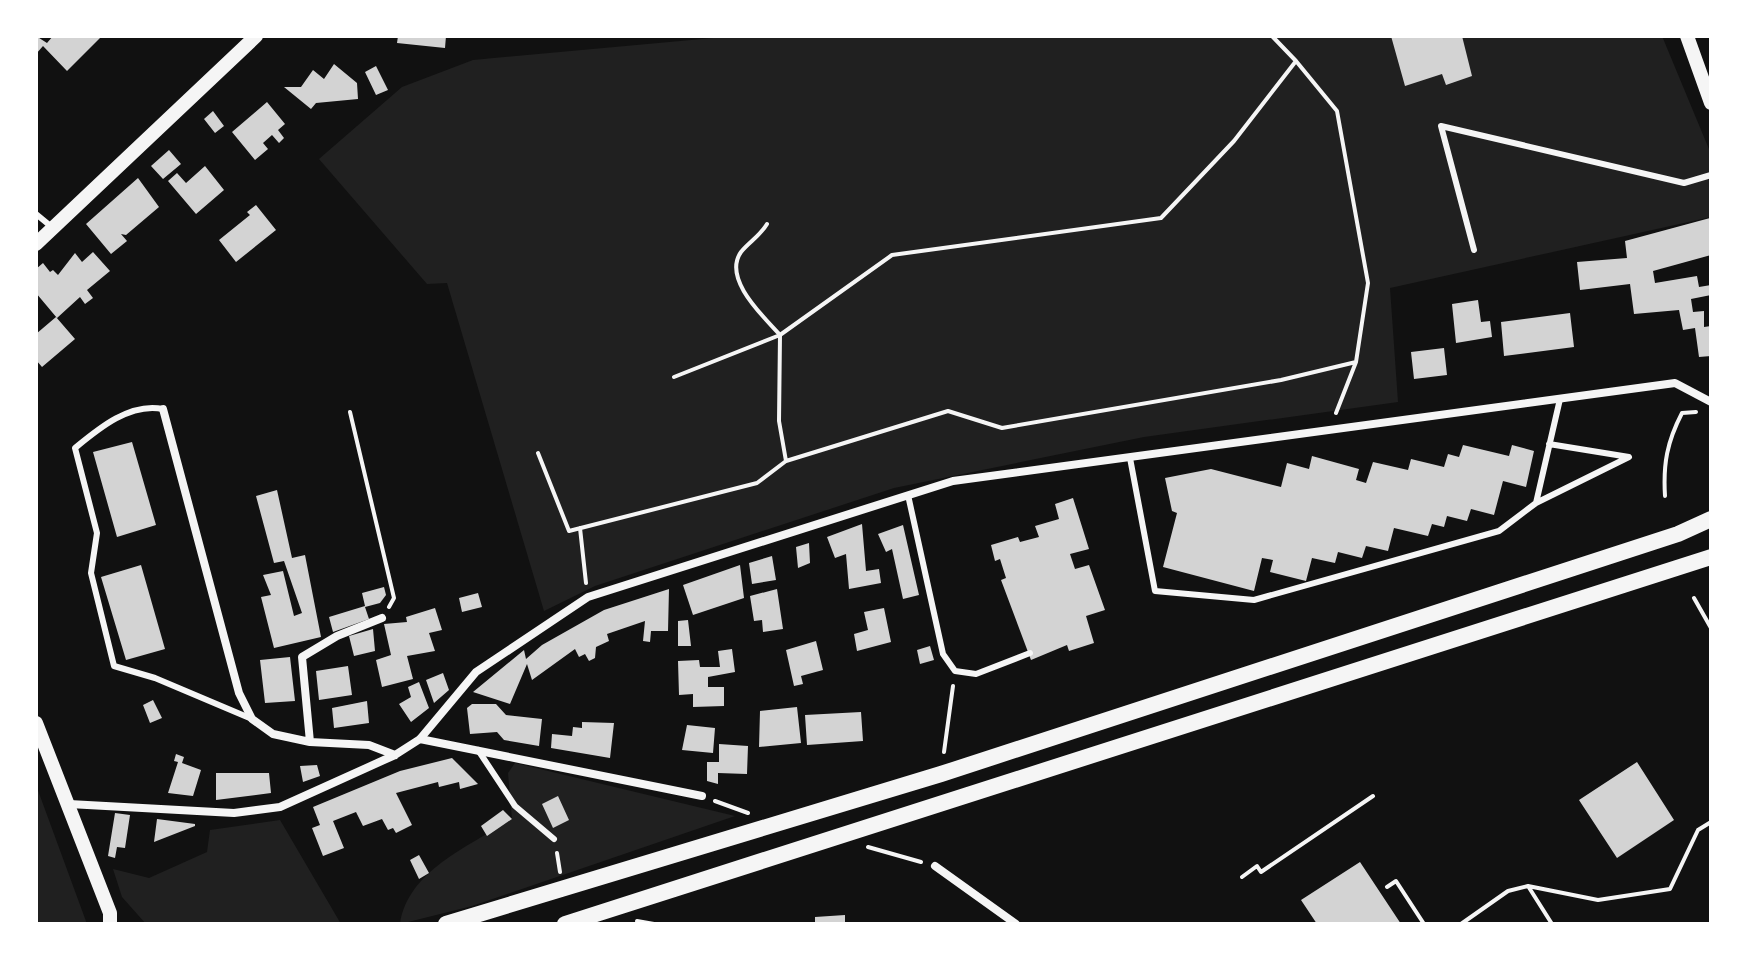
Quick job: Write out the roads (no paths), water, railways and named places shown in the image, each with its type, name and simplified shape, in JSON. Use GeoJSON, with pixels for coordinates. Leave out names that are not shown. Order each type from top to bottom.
{"type":"FeatureCollection","features":[{"type":"Feature","properties":{"kind":"main road"},"geometry":{"type":"LineString","coordinates":[[446,924],[941,774],[1678,534],[1711,519]]}},
{"type":"Feature","properties":{"kind":"main road"},"geometry":{"type":"LineString","coordinates":[[565,924],[1711,557]]}},
{"type":"Feature","properties":{"kind":"street"},"geometry":{"type":"LineString","coordinates":[[36,244],[256,36]]}},
{"type":"Feature","properties":{"kind":"street"},"geometry":{"type":"LineString","coordinates":[[1687,36],[1711,103]]}},
{"type":"Feature","properties":{"kind":"street"},"geometry":{"type":"LineString","coordinates":[[69,804],[234,813],[280,807],[395,755],[420,739],[476,672],[588,597],[953,481],[1675,383],[1711,402]]}},
{"type":"Feature","properties":{"kind":"street"},"geometry":{"type":"LineString","coordinates":[[163,409],[239,693],[252,719],[273,734],[310,742],[369,745],[395,755]]}},
{"type":"Feature","properties":{"kind":"street"},"geometry":{"type":"LineString","coordinates":[[310,742],[302,657],[337,636],[382,618]]}},
{"type":"Feature","properties":{"kind":"street"},"geometry":{"type":"LineString","coordinates":[[36,723],[113,920]]}},
{"type":"Feature","properties":{"kind":"street"},"geometry":{"type":"LineString","coordinates":[[420,739],[702,796]]}},
{"type":"Feature","properties":{"kind":"street"},"geometry":{"type":"LineString","coordinates":[[935,866],[1016,924]]}},
{"type":"Feature","properties":{"kind":"lane"},"geometry":{"type":"LineString","coordinates":[[1474,250],[1441,126],[1684,183],[1711,175]]}},
{"type":"Feature","properties":{"kind":"lane"},"geometry":{"type":"LineString","coordinates":[[36,214],[53,228]]}},
{"type":"Feature","properties":{"kind":"lane"},"geometry":{"type":"LineString","coordinates":[[1536,503],[1560,399]]}},
{"type":"Feature","properties":{"kind":"lane"},"geometry":{"type":"LineString","coordinates":[[163,409],[150,406],[104,424],[75,448],[97,533],[91,573],[114,666],[155,678],[252,719]]}},
{"type":"Feature","properties":{"kind":"lane"},"geometry":{"type":"LineString","coordinates":[[1130,458],[1155,591],[1254,600],[1499,531],[1536,503],[1629,457],[1549,444]]}},
{"type":"Feature","properties":{"kind":"lane"},"geometry":{"type":"LineString","coordinates":[[908,495],[943,654],[955,671],[976,674],[1030,653]]}},
{"type":"Feature","properties":{"kind":"lane"},"geometry":{"type":"LineString","coordinates":[[478,750],[515,806],[554,839]]}}]}
